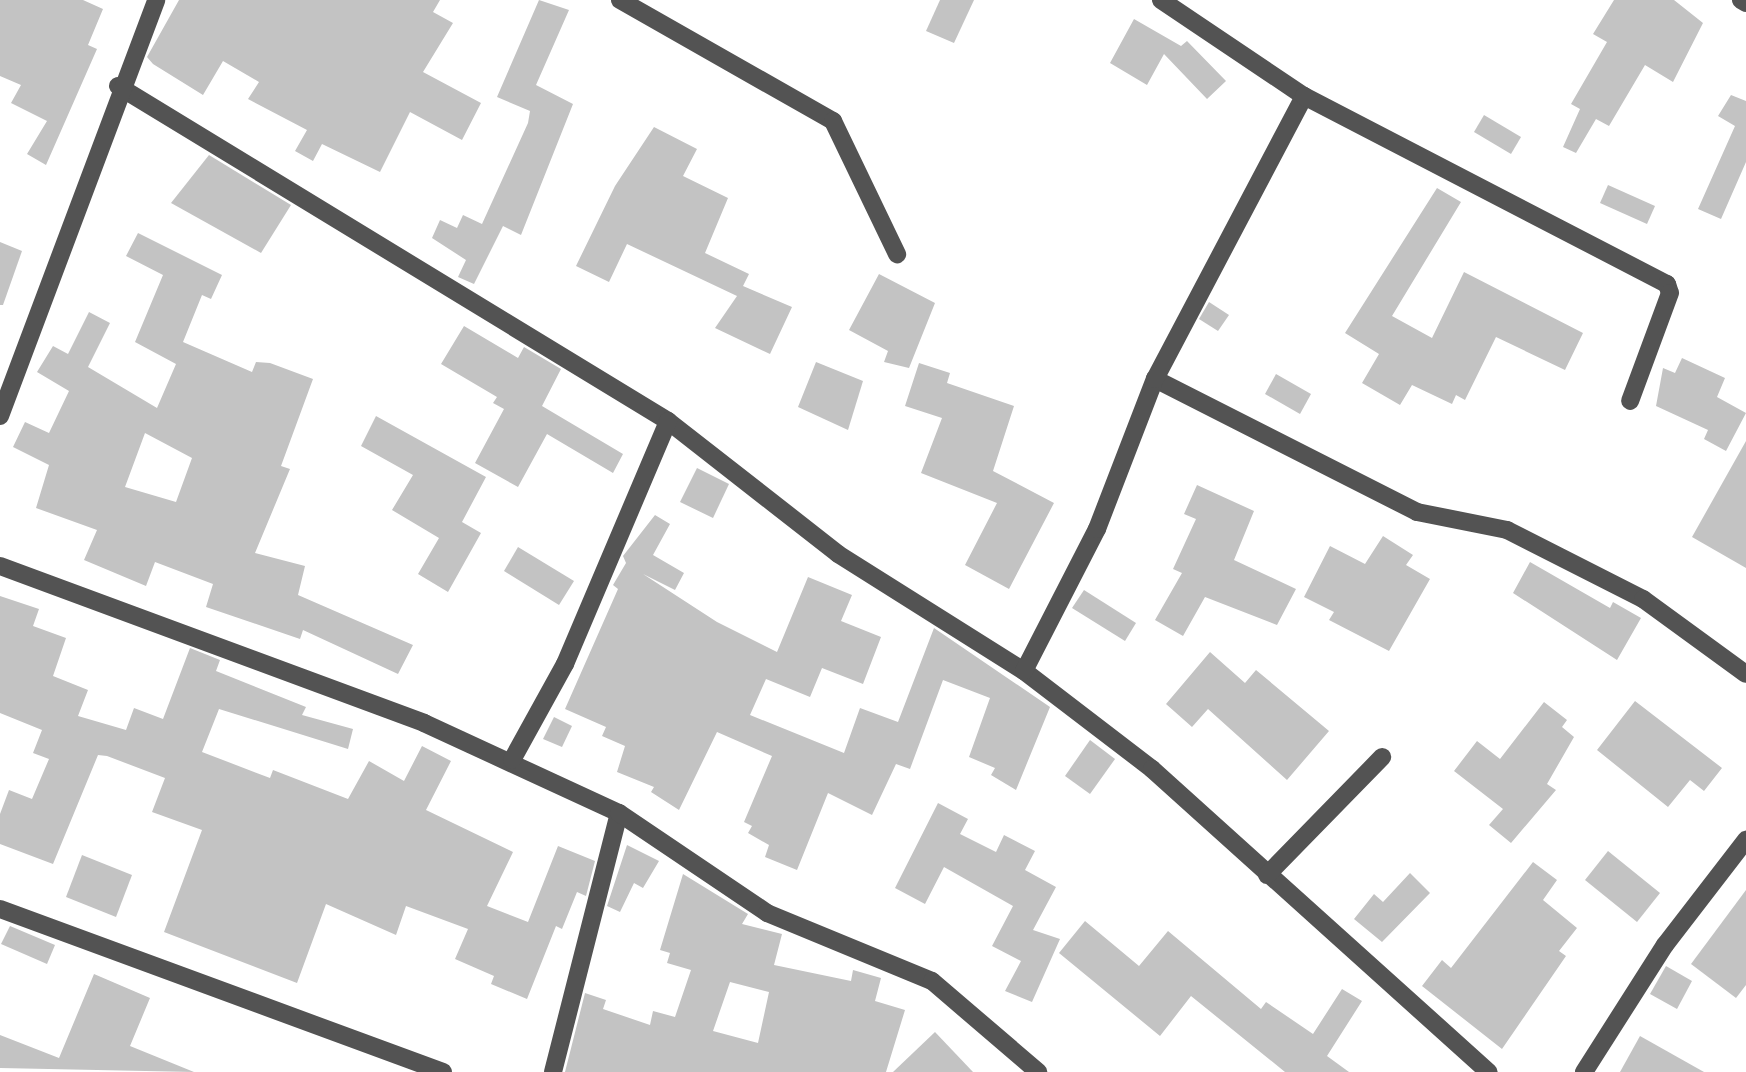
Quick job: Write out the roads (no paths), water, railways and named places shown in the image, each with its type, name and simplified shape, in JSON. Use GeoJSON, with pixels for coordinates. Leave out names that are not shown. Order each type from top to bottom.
{"type":"FeatureCollection","features":[{"type":"Feature","properties":{"kind":"street"},"geometry":{"type":"LineString","coordinates":[[0,416],[118,86],[156,0]]}},
{"type":"Feature","properties":{"kind":"street"},"geometry":{"type":"LineString","coordinates":[[620,0],[833,121],[897,254]]}},
{"type":"Feature","properties":{"kind":"street"},"geometry":{"type":"LineString","coordinates":[[1161,0],[1304,96],[1667,285],[1670,293],[1630,401]]}},
{"type":"Feature","properties":{"kind":"street"},"geometry":{"type":"LineString","coordinates":[[1741,0],[1746,3]]}},
{"type":"Feature","properties":{"kind":"street"},"geometry":{"type":"LineString","coordinates":[[118,86],[668,421],[838,554],[1024,671],[1152,769],[1489,1072]]}},
{"type":"Feature","properties":{"kind":"street"},"geometry":{"type":"LineString","coordinates":[[1024,671],[1097,528],[1155,379],[1304,96]]}},
{"type":"Feature","properties":{"kind":"street"},"geometry":{"type":"LineString","coordinates":[[1155,379],[1417,512],[1507,530],[1643,599],[1746,674]]}},
{"type":"Feature","properties":{"kind":"street"},"geometry":{"type":"LineString","coordinates":[[512,760],[565,664],[668,421]]}},
{"type":"Feature","properties":{"kind":"street"},"geometry":{"type":"LineString","coordinates":[[0,565],[512,760],[619,813],[767,914],[932,981],[1038,1072]]}},
{"type":"Feature","properties":{"kind":"street"},"geometry":{"type":"LineString","coordinates":[[1267,874],[1382,757]]}},
{"type":"Feature","properties":{"kind":"street"},"geometry":{"type":"LineString","coordinates":[[552,1072],[619,813]]}},
{"type":"Feature","properties":{"kind":"street"},"geometry":{"type":"LineString","coordinates":[[1584,1072],[1665,945],[1746,840]]}},
{"type":"Feature","properties":{"kind":"street"},"geometry":{"type":"LineString","coordinates":[[0,909],[443,1072]]}}]}
